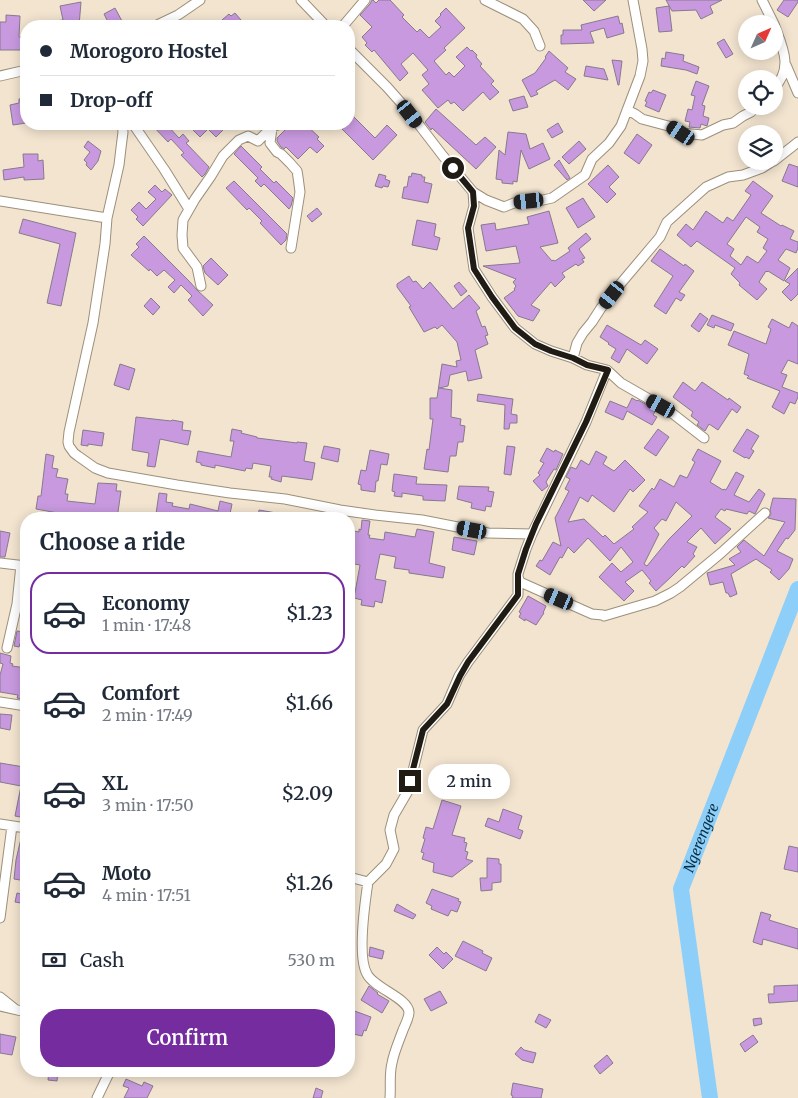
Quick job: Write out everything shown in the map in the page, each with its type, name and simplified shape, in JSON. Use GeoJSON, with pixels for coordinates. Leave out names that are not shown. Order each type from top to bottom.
{"type":"FeatureCollection","features":[{"type":"Feature","properties":{"kind":"street"},"geometry":{"type":"LineString","coordinates":[[168,20],[200,0]]}},
{"type":"Feature","properties":{"kind":"street"},"geometry":{"type":"LineString","coordinates":[[301,0],[320,20]]}},
{"type":"Feature","properties":{"kind":"street"},"geometry":{"type":"LineString","coordinates":[[348,20],[365,0]]}},
{"type":"Feature","properties":{"kind":"street"},"geometry":{"type":"LineString","coordinates":[[485,0],[523,19],[534,31],[540,46]]}},
{"type":"Feature","properties":{"kind":"street"},"geometry":{"type":"LineString","coordinates":[[355,55],[399,100],[473,192],[486,200],[504,207],[514,203],[543,200],[552,198],[585,175],[592,159],[609,143],[621,126],[640,76],[643,61],[633,0]]}},
{"type":"Feature","properties":{"kind":"street"},"geometry":{"type":"LineString","coordinates":[[762,0],[770,15]]}},
{"type":"Feature","properties":{"kind":"street"},"geometry":{"type":"LineString","coordinates":[[783,47],[786,65],[798,93]]}},
{"type":"Feature","properties":{"kind":"street"},"geometry":{"type":"LineString","coordinates":[[783,73],[786,65]]}},
{"type":"Feature","properties":{"kind":"street"},"geometry":{"type":"LineString","coordinates":[[0,76],[20,71]]}},
{"type":"Feature","properties":{"kind":"street"},"geometry":{"type":"LineString","coordinates":[[627,110],[642,119],[672,127],[681,133],[702,135],[723,125],[733,123],[745,115]]}},
{"type":"Feature","properties":{"kind":"street"},"geometry":{"type":"LineString","coordinates":[[123,130],[119,165],[107,218],[93,323],[69,432],[69,446],[78,456],[95,468],[108,473],[230,493],[284,499],[354,512]]}},
{"type":"Feature","properties":{"kind":"street"},"geometry":{"type":"LineString","coordinates":[[137,130],[164,168],[189,209]]}},
{"type":"Feature","properties":{"kind":"street"},"geometry":{"type":"LineString","coordinates":[[201,286],[197,266],[184,248],[182,235],[183,220],[223,156],[239,140],[248,136],[258,141],[271,130]]}},
{"type":"Feature","properties":{"kind":"street"},"geometry":{"type":"LineString","coordinates":[[275,130],[270,143],[297,171],[298,177],[300,192],[291,248]]}},
{"type":"Feature","properties":{"kind":"street"},"geometry":{"type":"LineString","coordinates":[[783,153],[798,142]]}},
{"type":"Feature","properties":{"kind":"street"},"geometry":{"type":"LineString","coordinates":[[573,358],[577,343],[583,333],[601,308],[660,237],[667,222],[706,187],[728,177],[756,170]]}},
{"type":"Feature","properties":{"kind":"street"},"geometry":{"type":"LineString","coordinates":[[473,192],[474,206],[468,228],[474,269],[515,328],[535,344],[587,365],[608,370],[621,383],[668,410],[704,438]]}},
{"type":"Feature","properties":{"kind":"street"},"geometry":{"type":"LineString","coordinates":[[0,201],[107,218]]}},
{"type":"Feature","properties":{"kind":"street"},"geometry":{"type":"LineString","coordinates":[[390,1098],[392,1062],[408,1011],[404,1002],[376,984],[369,978],[366,972],[362,948],[368,882],[386,864],[394,849],[390,830],[394,815],[408,791],[423,730],[447,704],[468,662],[518,595],[519,568],[532,534],[586,422],[608,370]]}},
{"type":"Feature","properties":{"kind":"street"},"geometry":{"type":"LineString","coordinates":[[355,512],[422,520],[488,533],[532,534]]}},
{"type":"Feature","properties":{"kind":"street"},"geometry":{"type":"LineString","coordinates":[[518,577],[522,583],[592,614],[604,616],[613,614],[655,601],[671,593],[721,553],[765,513]]}},
{"type":"Feature","properties":{"kind":"street"},"geometry":{"type":"LineString","coordinates":[[0,563],[20,566]]}},
{"type":"Feature","properties":{"kind":"street"},"geometry":{"type":"LineString","coordinates":[[7,648],[20,585]]}},
{"type":"Feature","properties":{"kind":"street"},"geometry":{"type":"LineString","coordinates":[[0,702],[20,705]]}},
{"type":"Feature","properties":{"kind":"street"},"geometry":{"type":"LineString","coordinates":[[0,824],[20,827]]}},
{"type":"Feature","properties":{"kind":"street"},"geometry":{"type":"LineString","coordinates":[[0,918],[12,826]]}},
{"type":"Feature","properties":{"kind":"street"},"geometry":{"type":"LineString","coordinates":[[355,879],[368,882]]}},
{"type":"Feature","properties":{"kind":"street"},"geometry":{"type":"LineString","coordinates":[[0,997],[20,1010]]}},
{"type":"Feature","properties":{"kind":"street"},"geometry":{"type":"LineString","coordinates":[[0,1006],[20,1011]]}},
{"type":"Feature","properties":{"kind":"street"},"geometry":{"type":"LineString","coordinates":[[97,1098],[107,1077]]}},
{"type":"Feature","properties":{"kind":"building"},"geometry":{"type":"Polygon","coordinates":[[[372,0],[376,3],[379,0],[390,0],[404,15],[402,17],[417,32],[420,29],[429,38],[441,27],[435,21],[446,8],[465,28],[444,48],[446,50],[434,61],[446,75],[449,72],[454,77],[465,66],[456,57],[467,47],[477,55],[476,57],[482,64],[480,66],[494,81],[491,84],[499,92],[490,100],[483,92],[463,111],[454,102],[451,104],[448,100],[438,108],[422,90],[429,84],[422,75],[428,70],[413,53],[401,64],[408,73],[400,81],[374,50],[372,52],[365,45],[367,43],[362,37],[372,27],[360,15],[372,0]]]}},
{"type":"Feature","properties":{"kind":"building"},"geometry":{"type":"Polygon","coordinates":[[[583,0],[606,0],[594,11],[583,0]]]}},
{"type":"Feature","properties":{"kind":"building"},"geometry":{"type":"Polygon","coordinates":[[[666,0],[722,0],[710,6],[713,13],[701,19],[696,10],[672,11],[666,0]]]}},
{"type":"Feature","properties":{"kind":"building"},"geometry":{"type":"Polygon","coordinates":[[[784,0],[798,0],[788,17],[777,10],[784,0]]]}},
{"type":"Feature","properties":{"kind":"building"},"geometry":{"type":"Polygon","coordinates":[[[81,2],[80,20],[63,20],[60,6],[81,2]]]}},
{"type":"Feature","properties":{"kind":"building"},"geometry":{"type":"Polygon","coordinates":[[[669,6],[672,31],[659,32],[656,8],[669,6]]]}},
{"type":"Feature","properties":{"kind":"building"},"geometry":{"type":"Polygon","coordinates":[[[115,8],[121,20],[107,20],[104,14],[115,8]]]}},
{"type":"Feature","properties":{"kind":"building"},"geometry":{"type":"Polygon","coordinates":[[[235,13],[241,20],[222,20],[229,14],[231,16],[235,13]]]}},
{"type":"Feature","properties":{"kind":"building"},"geometry":{"type":"Polygon","coordinates":[[[6,15],[20,16],[20,50],[0,50],[0,22],[6,22],[6,15]]]}},
{"type":"Feature","properties":{"kind":"building"},"geometry":{"type":"Polygon","coordinates":[[[618,16],[624,33],[607,38],[604,28],[590,32],[594,43],[561,44],[563,30],[582,30],[581,25],[618,16]]]}},
{"type":"Feature","properties":{"kind":"building"},"geometry":{"type":"Polygon","coordinates":[[[724,39],[733,54],[726,58],[717,43],[724,39]]]}},
{"type":"Feature","properties":{"kind":"building"},"geometry":{"type":"Polygon","coordinates":[[[549,51],[568,68],[565,72],[576,79],[568,90],[555,80],[536,91],[538,94],[531,97],[522,80],[535,73],[549,51]]]}},
{"type":"Feature","properties":{"kind":"building"},"geometry":{"type":"Polygon","coordinates":[[[666,52],[684,55],[683,61],[699,67],[697,74],[686,70],[661,66],[662,58],[665,59],[666,52]]]}},
{"type":"Feature","properties":{"kind":"building"},"geometry":{"type":"Polygon","coordinates":[[[612,60],[622,61],[619,85],[618,85],[612,60]]]}},
{"type":"Feature","properties":{"kind":"building"},"geometry":{"type":"Polygon","coordinates":[[[586,66],[604,69],[608,80],[584,76],[586,66]]]}},
{"type":"Feature","properties":{"kind":"building"},"geometry":{"type":"Polygon","coordinates":[[[696,81],[709,86],[702,105],[705,106],[703,116],[709,118],[707,126],[701,124],[700,128],[689,127],[690,122],[685,121],[688,109],[692,110],[695,96],[691,95],[696,81]]]}},
{"type":"Feature","properties":{"kind":"building"},"geometry":{"type":"Polygon","coordinates":[[[653,90],[666,95],[659,112],[645,106],[649,92],[651,93],[653,90]]]}},
{"type":"Feature","properties":{"kind":"building"},"geometry":{"type":"Polygon","coordinates":[[[524,96],[528,107],[513,111],[509,100],[524,96]]]}},
{"type":"Feature","properties":{"kind":"building"},"geometry":{"type":"Polygon","coordinates":[[[19,99],[20,124],[13,125],[10,105],[19,103],[19,99]]]}},
{"type":"Feature","properties":{"kind":"building"},"geometry":{"type":"Polygon","coordinates":[[[436,109],[476,145],[485,137],[496,147],[476,169],[432,128],[431,130],[425,122],[436,109]]]}},
{"type":"Feature","properties":{"kind":"building"},"geometry":{"type":"Polygon","coordinates":[[[355,118],[375,138],[387,125],[397,135],[373,160],[343,130],[355,130],[355,118]]]}},
{"type":"Feature","properties":{"kind":"building"},"geometry":{"type":"Polygon","coordinates":[[[558,123],[563,132],[552,138],[547,130],[558,123]]]}},
{"type":"Feature","properties":{"kind":"building"},"geometry":{"type":"Polygon","coordinates":[[[157,130],[172,130],[179,138],[183,134],[189,141],[186,143],[209,167],[205,174],[202,177],[181,155],[184,153],[171,139],[168,142],[157,130]]]}},
{"type":"Feature","properties":{"kind":"building"},"geometry":{"type":"Polygon","coordinates":[[[193,130],[207,130],[200,137],[193,130]]]}},
{"type":"Feature","properties":{"kind":"building"},"geometry":{"type":"Polygon","coordinates":[[[209,130],[223,130],[216,137],[209,130]]]}},
{"type":"Feature","properties":{"kind":"building"},"geometry":{"type":"Polygon","coordinates":[[[285,130],[311,130],[319,137],[317,139],[324,146],[317,153],[310,147],[298,159],[286,147],[284,149],[281,147],[277,138],[285,130]]]}},
{"type":"Feature","properties":{"kind":"building"},"geometry":{"type":"Polygon","coordinates":[[[508,132],[526,134],[530,149],[543,143],[550,159],[529,169],[521,150],[517,182],[513,181],[513,184],[502,183],[502,180],[496,179],[499,150],[505,155],[508,132]]]}},
{"type":"Feature","properties":{"kind":"building"},"geometry":{"type":"Polygon","coordinates":[[[637,134],[652,145],[639,164],[624,153],[637,134]]]}},
{"type":"Feature","properties":{"kind":"building"},"geometry":{"type":"Polygon","coordinates":[[[88,141],[101,151],[98,161],[91,170],[84,160],[90,152],[84,147],[88,141]]]}},
{"type":"Feature","properties":{"kind":"building"},"geometry":{"type":"Polygon","coordinates":[[[579,141],[586,149],[569,164],[562,157],[579,141]]]}},
{"type":"Feature","properties":{"kind":"building"},"geometry":{"type":"Polygon","coordinates":[[[241,146],[262,167],[260,169],[274,183],[276,181],[293,198],[289,209],[264,184],[261,187],[255,181],[258,178],[234,154],[241,146]]]}},
{"type":"Feature","properties":{"kind":"building"},"geometry":{"type":"Polygon","coordinates":[[[23,154],[38,154],[38,161],[43,160],[44,179],[24,180],[24,177],[4,180],[3,170],[24,167],[23,154]]]}},
{"type":"Feature","properties":{"kind":"building"},"geometry":{"type":"Polygon","coordinates":[[[559,160],[570,178],[567,180],[554,165],[559,160]]]}},
{"type":"Feature","properties":{"kind":"building"},"geometry":{"type":"Polygon","coordinates":[[[789,164],[798,167],[798,187],[782,181],[789,164]]]}},
{"type":"Feature","properties":{"kind":"building"},"geometry":{"type":"Polygon","coordinates":[[[608,165],[619,177],[609,187],[616,194],[607,203],[588,184],[608,165]]]}},
{"type":"Feature","properties":{"kind":"building"},"geometry":{"type":"Polygon","coordinates":[[[412,173],[422,175],[422,177],[425,177],[424,182],[432,184],[428,203],[402,198],[404,187],[407,187],[409,176],[411,177],[412,173]]]}},
{"type":"Feature","properties":{"kind":"building"},"geometry":{"type":"Polygon","coordinates":[[[379,174],[386,176],[385,179],[390,181],[388,187],[375,186],[379,174]]]}},
{"type":"Feature","properties":{"kind":"building"},"geometry":{"type":"Polygon","coordinates":[[[234,181],[287,234],[286,240],[281,245],[260,223],[262,221],[249,208],[247,210],[226,188],[234,181]]]}},
{"type":"Feature","properties":{"kind":"building"},"geometry":{"type":"Polygon","coordinates":[[[753,181],[773,196],[761,213],[781,226],[794,231],[790,239],[798,242],[796,253],[786,249],[778,260],[790,268],[784,281],[766,271],[759,282],[767,289],[757,300],[739,285],[740,283],[731,274],[735,268],[697,241],[691,247],[677,235],[686,224],[693,230],[706,211],[723,223],[727,217],[733,221],[751,195],[745,191],[753,181]],[[746,217],[727,244],[734,249],[730,256],[741,265],[747,256],[758,263],[767,251],[763,248],[768,239],[757,232],[760,227],[746,217]]]}},
{"type":"Feature","properties":{"kind":"building"},"geometry":{"type":"Polygon","coordinates":[[[155,185],[162,192],[165,189],[172,195],[143,226],[131,210],[139,202],[146,209],[156,199],[148,192],[155,185]]]}},
{"type":"Feature","properties":{"kind":"building"},"geometry":{"type":"Polygon","coordinates":[[[583,198],[595,217],[578,228],[566,208],[583,198]]]}},
{"type":"Feature","properties":{"kind":"building"},"geometry":{"type":"Polygon","coordinates":[[[317,208],[322,214],[312,222],[307,216],[317,208]]]}},
{"type":"Feature","properties":{"kind":"building"},"geometry":{"type":"Polygon","coordinates":[[[549,211],[558,243],[540,247],[552,261],[570,251],[568,248],[586,233],[591,239],[579,249],[585,258],[582,259],[584,262],[578,266],[576,264],[562,273],[565,277],[555,287],[551,282],[531,305],[540,310],[533,321],[518,316],[504,298],[515,290],[516,286],[513,282],[516,279],[483,266],[520,263],[516,246],[486,251],[481,225],[495,223],[496,230],[529,224],[527,217],[549,211]]]}},
{"type":"Feature","properties":{"kind":"building"},"geometry":{"type":"Polygon","coordinates":[[[23,219],[76,233],[61,306],[47,303],[60,244],[19,233],[23,219]]]}},
{"type":"Feature","properties":{"kind":"building"},"geometry":{"type":"Polygon","coordinates":[[[417,220],[436,224],[434,236],[440,238],[437,250],[412,245],[417,220]]]}},
{"type":"Feature","properties":{"kind":"building"},"geometry":{"type":"Polygon","coordinates":[[[144,236],[213,305],[203,316],[188,300],[192,296],[181,285],[174,293],[168,287],[175,280],[164,270],[157,276],[131,255],[139,247],[136,244],[144,236]]]}},
{"type":"Feature","properties":{"kind":"building"},"geometry":{"type":"Polygon","coordinates":[[[660,249],[694,271],[679,292],[685,295],[681,301],[676,298],[666,314],[654,306],[673,276],[651,261],[660,249]]]}},
{"type":"Feature","properties":{"kind":"building"},"geometry":{"type":"Polygon","coordinates":[[[211,258],[228,275],[218,285],[205,273],[203,266],[211,258]]]}},
{"type":"Feature","properties":{"kind":"building"},"geometry":{"type":"Polygon","coordinates":[[[798,268],[798,294],[791,301],[782,292],[790,284],[785,281],[798,268]]]}},
{"type":"Feature","properties":{"kind":"building"},"geometry":{"type":"Polygon","coordinates":[[[409,276],[413,282],[416,281],[423,289],[430,282],[453,309],[469,295],[480,308],[476,311],[482,327],[485,326],[488,335],[485,336],[488,344],[475,350],[482,378],[468,381],[466,371],[450,375],[448,386],[439,388],[452,390],[451,417],[461,419],[460,425],[465,426],[463,442],[458,442],[456,456],[450,456],[448,472],[424,469],[427,449],[429,450],[433,419],[430,419],[430,398],[437,398],[442,364],[457,367],[456,361],[461,360],[457,342],[442,325],[437,329],[435,327],[424,332],[409,307],[411,306],[397,287],[397,284],[409,276]]]}},
{"type":"Feature","properties":{"kind":"building"},"geometry":{"type":"Polygon","coordinates":[[[459,282],[467,291],[461,296],[454,286],[459,282]]]}},
{"type":"Feature","properties":{"kind":"building"},"geometry":{"type":"Polygon","coordinates":[[[151,298],[160,307],[153,315],[144,306],[151,298]]]}},
{"type":"Feature","properties":{"kind":"building"},"geometry":{"type":"Polygon","coordinates":[[[700,313],[708,319],[699,332],[691,326],[700,313]]]}},
{"type":"Feature","properties":{"kind":"building"},"geometry":{"type":"Polygon","coordinates":[[[712,315],[734,324],[731,331],[715,325],[714,328],[707,325],[712,315]]]}},
{"type":"Feature","properties":{"kind":"building"},"geometry":{"type":"Polygon","coordinates":[[[772,319],[789,328],[792,322],[798,326],[798,364],[788,360],[781,373],[787,375],[782,387],[798,393],[798,397],[795,404],[790,402],[784,414],[772,407],[780,391],[747,378],[749,376],[744,374],[749,354],[728,345],[734,331],[766,344],[771,329],[768,327],[772,319]]]}},
{"type":"Feature","properties":{"kind":"building"},"geometry":{"type":"Polygon","coordinates":[[[607,325],[641,345],[645,340],[658,349],[647,364],[627,349],[619,363],[611,358],[616,349],[600,337],[607,325]]]}},
{"type":"Feature","properties":{"kind":"building"},"geometry":{"type":"Polygon","coordinates":[[[120,364],[135,369],[129,390],[114,385],[120,364]]]}},
{"type":"Feature","properties":{"kind":"building"},"geometry":{"type":"Polygon","coordinates":[[[683,382],[695,391],[702,382],[741,407],[737,413],[732,409],[718,430],[709,424],[705,431],[697,425],[699,422],[691,416],[693,412],[673,397],[683,382]]]}},
{"type":"Feature","properties":{"kind":"building"},"geometry":{"type":"Polygon","coordinates":[[[478,394],[513,399],[511,414],[517,415],[517,423],[510,423],[509,429],[504,429],[505,405],[477,401],[478,394]]]}},
{"type":"Feature","properties":{"kind":"building"},"geometry":{"type":"Polygon","coordinates":[[[632,398],[656,410],[653,415],[657,417],[652,425],[627,411],[623,420],[605,412],[610,401],[627,408],[632,398]]]}},
{"type":"Feature","properties":{"kind":"building"},"geometry":{"type":"Polygon","coordinates":[[[136,417],[183,422],[182,430],[191,431],[188,445],[160,439],[155,467],[147,466],[149,453],[132,450],[136,417]]]}},
{"type":"Feature","properties":{"kind":"building"},"geometry":{"type":"Polygon","coordinates":[[[232,429],[242,431],[241,433],[257,438],[307,443],[304,461],[315,463],[312,480],[282,476],[281,482],[269,477],[271,466],[253,463],[252,469],[246,468],[245,471],[215,465],[215,468],[196,462],[198,451],[231,457],[234,441],[230,441],[232,429]]]}},
{"type":"Feature","properties":{"kind":"building"},"geometry":{"type":"Polygon","coordinates":[[[658,429],[669,437],[656,456],[644,448],[658,429]]]}},
{"type":"Feature","properties":{"kind":"building"},"geometry":{"type":"Polygon","coordinates":[[[747,429],[759,436],[751,449],[754,451],[749,459],[733,451],[747,429]]]}},
{"type":"Feature","properties":{"kind":"building"},"geometry":{"type":"Polygon","coordinates":[[[83,430],[104,433],[102,446],[81,445],[83,430]]]}},
{"type":"Feature","properties":{"kind":"building"},"geometry":{"type":"Polygon","coordinates":[[[324,446],[340,449],[338,462],[321,458],[324,446]]]}},
{"type":"Feature","properties":{"kind":"building"},"geometry":{"type":"Polygon","coordinates":[[[507,446],[515,447],[511,475],[504,474],[507,446]]]}},
{"type":"Feature","properties":{"kind":"building"},"geometry":{"type":"Polygon","coordinates":[[[547,448],[563,454],[556,470],[554,469],[546,482],[548,486],[542,491],[533,481],[540,475],[538,473],[544,463],[540,461],[547,448]]]}},
{"type":"Feature","properties":{"kind":"building"},"geometry":{"type":"Polygon","coordinates":[[[698,449],[721,461],[710,482],[723,490],[726,490],[736,472],[744,476],[734,495],[749,502],[759,489],[765,494],[755,514],[749,511],[747,514],[721,509],[715,517],[731,529],[715,544],[701,528],[687,542],[697,547],[693,554],[695,556],[684,568],[682,566],[656,591],[642,570],[625,582],[634,591],[624,601],[599,577],[612,563],[621,572],[633,562],[621,547],[610,561],[588,538],[574,553],[568,547],[550,575],[536,566],[540,560],[542,561],[553,542],[561,546],[555,518],[569,491],[565,489],[570,479],[566,477],[571,467],[576,469],[581,460],[589,465],[596,451],[607,457],[603,464],[614,471],[625,460],[645,480],[633,492],[630,489],[614,512],[592,495],[588,502],[580,497],[568,522],[584,519],[603,537],[605,535],[614,544],[634,529],[632,527],[648,512],[639,506],[652,488],[654,490],[660,479],[674,487],[680,475],[687,478],[695,462],[692,460],[698,449]],[[676,502],[666,521],[662,519],[654,528],[659,534],[644,564],[647,566],[669,539],[692,516],[676,502]]]}},
{"type":"Feature","properties":{"kind":"building"},"geometry":{"type":"Polygon","coordinates":[[[370,450],[389,454],[387,465],[381,464],[375,492],[361,490],[361,485],[358,484],[361,470],[366,471],[370,450]]]}},
{"type":"Feature","properties":{"kind":"building"},"geometry":{"type":"Polygon","coordinates":[[[46,454],[54,456],[52,468],[58,469],[56,477],[68,479],[65,494],[68,494],[67,501],[95,504],[98,483],[117,484],[116,491],[121,491],[118,512],[52,512],[36,509],[38,496],[41,496],[46,454]]]}},
{"type":"Feature","properties":{"kind":"building"},"geometry":{"type":"Polygon","coordinates":[[[394,474],[417,477],[416,484],[447,485],[445,501],[423,500],[423,496],[402,493],[402,497],[394,496],[395,492],[392,491],[394,474]]]}},
{"type":"Feature","properties":{"kind":"building"},"geometry":{"type":"Polygon","coordinates":[[[459,486],[489,487],[488,491],[494,492],[491,507],[486,506],[485,511],[471,508],[472,503],[457,499],[459,486]]]}},
{"type":"Feature","properties":{"kind":"building"},"geometry":{"type":"Polygon","coordinates":[[[159,493],[167,494],[166,502],[173,503],[172,506],[189,509],[190,504],[218,511],[220,501],[232,504],[230,512],[156,512],[159,493]]]}},
{"type":"Feature","properties":{"kind":"building"},"geometry":{"type":"Polygon","coordinates":[[[773,498],[796,499],[795,530],[788,539],[786,538],[777,551],[793,559],[789,569],[779,580],[770,572],[772,570],[756,559],[731,574],[737,594],[730,597],[726,593],[723,582],[710,585],[707,573],[735,565],[729,559],[741,552],[737,547],[744,540],[764,556],[785,522],[768,518],[771,514],[773,498]]]}},
{"type":"Feature","properties":{"kind":"building"},"geometry":{"type":"Polygon","coordinates":[[[362,520],[370,521],[369,538],[384,540],[385,532],[415,537],[417,529],[434,532],[429,563],[445,567],[443,578],[409,573],[409,570],[394,568],[396,557],[380,554],[375,579],[386,581],[382,603],[375,601],[374,607],[361,605],[362,600],[355,598],[360,565],[355,564],[355,531],[359,532],[359,529],[361,530],[362,520]]]}},
{"type":"Feature","properties":{"kind":"building"},"geometry":{"type":"Polygon","coordinates":[[[0,531],[10,533],[5,557],[0,557],[0,531]]]}},
{"type":"Feature","properties":{"kind":"building"},"geometry":{"type":"Polygon","coordinates":[[[454,537],[477,541],[474,555],[452,550],[454,537]]]}},
{"type":"Feature","properties":{"kind":"building"},"geometry":{"type":"Polygon","coordinates":[[[528,596],[546,606],[536,625],[519,617],[521,613],[519,612],[528,596]]]}},
{"type":"Feature","properties":{"kind":"building"},"geometry":{"type":"Polygon","coordinates":[[[17,631],[20,631],[19,647],[14,646],[17,631]]]}},
{"type":"Feature","properties":{"kind":"building"},"geometry":{"type":"Polygon","coordinates":[[[0,653],[11,656],[10,663],[13,664],[12,666],[20,667],[20,699],[17,698],[18,695],[0,692],[0,675],[3,664],[0,663],[0,653]]]}},
{"type":"Feature","properties":{"kind":"building"},"geometry":{"type":"Polygon","coordinates":[[[0,714],[12,715],[10,730],[0,728],[0,714]]]}},
{"type":"Feature","properties":{"kind":"building"},"geometry":{"type":"Polygon","coordinates":[[[0,763],[20,766],[20,786],[0,782],[0,763]]]}},
{"type":"Feature","properties":{"kind":"building"},"geometry":{"type":"Polygon","coordinates":[[[20,791],[20,817],[15,816],[20,791]]]}},
{"type":"Feature","properties":{"kind":"building"},"geometry":{"type":"Polygon","coordinates":[[[442,800],[461,806],[452,835],[465,838],[464,842],[467,843],[465,851],[468,852],[466,859],[473,861],[452,877],[433,872],[434,863],[422,859],[424,853],[421,852],[426,827],[433,829],[442,800]]]}},
{"type":"Feature","properties":{"kind":"building"},"geometry":{"type":"Polygon","coordinates":[[[503,809],[522,816],[518,829],[523,831],[520,839],[485,826],[488,818],[499,822],[503,809]]]}},
{"type":"Feature","properties":{"kind":"building"},"geometry":{"type":"Polygon","coordinates":[[[20,843],[20,880],[14,879],[20,843]]]}},
{"type":"Feature","properties":{"kind":"building"},"geometry":{"type":"Polygon","coordinates":[[[789,846],[798,848],[798,872],[784,869],[789,846]]]}},
{"type":"Feature","properties":{"kind":"building"},"geometry":{"type":"Polygon","coordinates":[[[487,858],[499,859],[499,864],[501,864],[501,882],[492,883],[492,890],[481,891],[480,878],[487,878],[487,858]]]}},
{"type":"Feature","properties":{"kind":"building"},"geometry":{"type":"Polygon","coordinates":[[[432,889],[459,899],[458,901],[461,902],[457,912],[451,910],[448,916],[431,909],[432,906],[426,903],[432,889]]]}},
{"type":"Feature","properties":{"kind":"building"},"geometry":{"type":"Polygon","coordinates":[[[17,893],[20,894],[20,903],[15,902],[17,893]]]}},
{"type":"Feature","properties":{"kind":"building"},"geometry":{"type":"Polygon","coordinates":[[[397,904],[416,915],[413,919],[394,911],[397,904]]]}},
{"type":"Feature","properties":{"kind":"building"},"geometry":{"type":"Polygon","coordinates":[[[761,912],[771,915],[769,920],[798,929],[798,949],[763,939],[762,945],[753,942],[761,912]]]}},
{"type":"Feature","properties":{"kind":"building"},"geometry":{"type":"Polygon","coordinates":[[[463,941],[492,958],[486,971],[455,956],[463,941]]]}},
{"type":"Feature","properties":{"kind":"building"},"geometry":{"type":"Polygon","coordinates":[[[370,947],[384,951],[382,959],[369,956],[370,947]]]}},
{"type":"Feature","properties":{"kind":"building"},"geometry":{"type":"Polygon","coordinates":[[[437,947],[453,959],[443,969],[429,955],[437,947]]]}},
{"type":"Feature","properties":{"kind":"building"},"geometry":{"type":"Polygon","coordinates":[[[798,985],[798,1001],[769,1003],[768,994],[774,994],[774,986],[798,985]]]}},
{"type":"Feature","properties":{"kind":"building"},"geometry":{"type":"Polygon","coordinates":[[[369,986],[377,994],[389,1001],[382,1013],[361,1000],[369,986]]]}},
{"type":"Feature","properties":{"kind":"building"},"geometry":{"type":"Polygon","coordinates":[[[440,991],[447,1003],[431,1011],[424,999],[440,991]]]}},
{"type":"Feature","properties":{"kind":"building"},"geometry":{"type":"Polygon","coordinates":[[[355,1011],[371,1017],[362,1036],[355,1034],[355,1011]]]}},
{"type":"Feature","properties":{"kind":"building"},"geometry":{"type":"Polygon","coordinates":[[[539,1014],[551,1020],[546,1028],[535,1022],[539,1014]]]}},
{"type":"Feature","properties":{"kind":"building"},"geometry":{"type":"Polygon","coordinates":[[[761,1018],[762,1024],[754,1026],[753,1019],[761,1018]]]}},
{"type":"Feature","properties":{"kind":"building"},"geometry":{"type":"Polygon","coordinates":[[[0,1034],[16,1037],[12,1055],[0,1053],[0,1034]]]}},
{"type":"Feature","properties":{"kind":"building"},"geometry":{"type":"Polygon","coordinates":[[[753,1035],[758,1042],[745,1052],[740,1044],[753,1035]]]}},
{"type":"Feature","properties":{"kind":"building"},"geometry":{"type":"Polygon","coordinates":[[[521,1047],[524,1050],[536,1053],[533,1063],[522,1060],[515,1054],[521,1047]]]}},
{"type":"Feature","properties":{"kind":"building"},"geometry":{"type":"Polygon","coordinates":[[[607,1055],[613,1063],[600,1074],[594,1066],[607,1055]]]}},
{"type":"Feature","properties":{"kind":"building"},"geometry":{"type":"Polygon","coordinates":[[[48,1077],[57,1077],[57,1081],[48,1080],[48,1077]]]}},
{"type":"Feature","properties":{"kind":"building"},"geometry":{"type":"Polygon","coordinates":[[[126,1079],[142,1086],[144,1082],[153,1086],[147,1098],[124,1098],[129,1088],[123,1086],[126,1079]]]}},
{"type":"Feature","properties":{"kind":"building"},"geometry":{"type":"Polygon","coordinates":[[[513,1083],[543,1089],[541,1098],[512,1098],[513,1083]]]}},
{"type":"Feature","properties":{"kind":"building"},"geometry":{"type":"Polygon","coordinates":[[[316,1088],[323,1091],[321,1098],[313,1098],[316,1088]]]}},
{"type":"Feature","properties":{"kind":"waterway","name":"Ngerengere"},"geometry":{"type":"LineString","coordinates":[[710,1098],[681,889],[798,589]]}},
{"type":"Feature","properties":{"kind":"route"},"geometry":{"type":"LineString","coordinates":[[410,781],[423,730],[447,704],[468,662],[518,595],[519,568],[536,524],[594,405],[608,370],[587,365],[535,344],[515,328],[474,269],[468,228],[474,206],[473,192],[453,168]]}}]}
